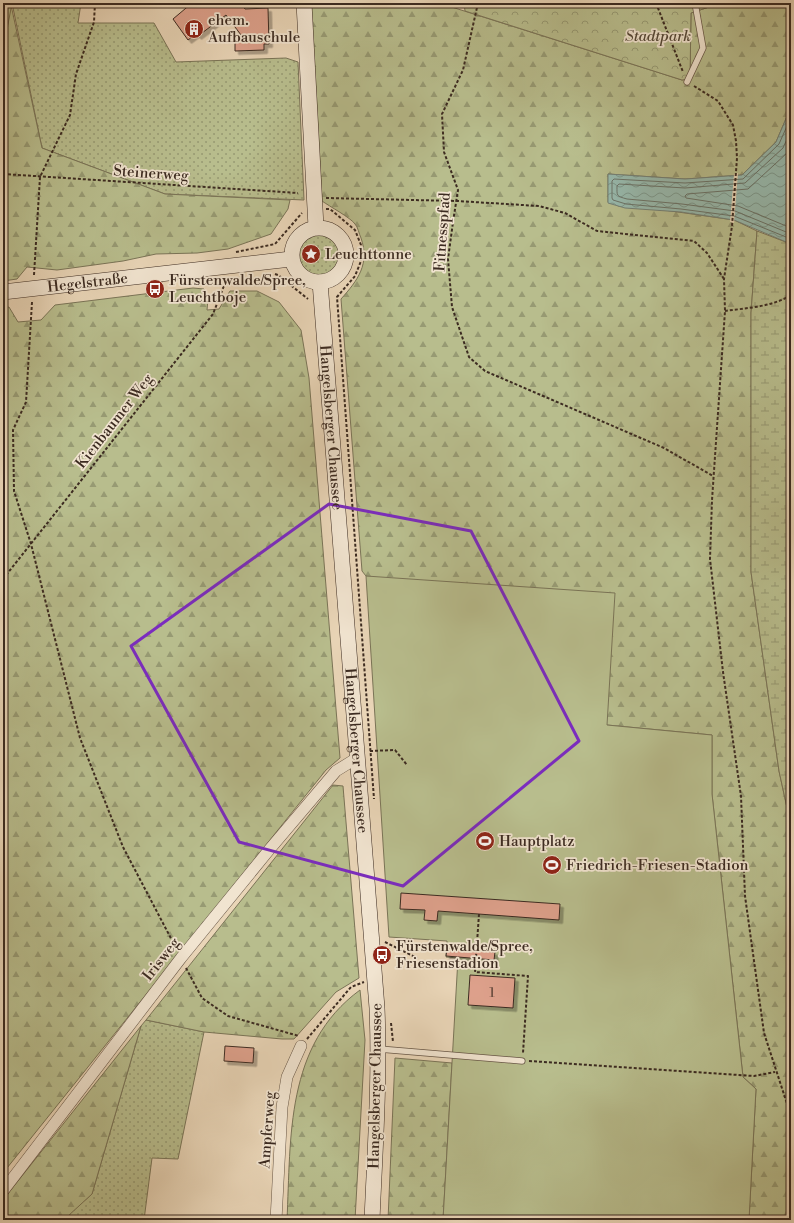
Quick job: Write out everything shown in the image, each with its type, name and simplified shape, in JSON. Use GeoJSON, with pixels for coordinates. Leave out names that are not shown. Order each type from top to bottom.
{"type":"FeatureCollection","features":[{"type":"Feature","properties":{"kind":"main road"},"geometry":{"type":"LineString","coordinates":[[304,3],[316,227]]}},
{"type":"Feature","properties":{"kind":"main road"},"geometry":{"type":"LineString","coordinates":[[316,227],[328,229],[336,234],[342,241],[346,250],[346,259],[343,268],[337,275],[329,280],[320,282],[303,278],[297,272],[291,258],[292,247],[296,239],[302,232],[316,227]]}},
{"type":"Feature","properties":{"kind":"main road","name":"Hegelstraße"},"geometry":{"type":"LineString","coordinates":[[3,292],[233,270],[291,258]]}},
{"type":"Feature","properties":{"kind":"main road","name":"Hangelsberger Chaussee"},"geometry":{"type":"LineString","coordinates":[[320,282],[375,978],[386,1050],[372,1220]]}},
{"type":"Feature","properties":{"kind":"street","name":"Irisweg"},"geometry":{"type":"LineString","coordinates":[[3,1191],[181,958],[269,850],[336,771],[357,758]]}},
{"type":"Feature","properties":{"kind":"street","name":"Ampferweg"},"geometry":{"type":"LineString","coordinates":[[276,1220],[282,1107],[287,1077],[304,1042]]}},
{"type":"Feature","properties":{"kind":"lane"},"geometry":{"type":"LineString","coordinates":[[687,82],[703,48],[694,3]]}},
{"type":"Feature","properties":{"kind":"lane"},"geometry":{"type":"LineString","coordinates":[[386,1050],[522,1060]]}},
{"type":"Feature","properties":{"kind":"path"},"geometry":{"type":"LineString","coordinates":[[95,3],[94,22],[76,74],[70,115],[40,177],[26,402],[13,430],[14,491],[31,544],[80,738],[123,847],[202,998],[228,1016],[304,1042],[351,987],[375,978]]}},
{"type":"Feature","properties":{"kind":"path","name":"Fitnesspfad"},"geometry":{"type":"LineString","coordinates":[[478,3],[463,70],[442,114],[444,152],[458,190],[452,222],[448,259],[452,307],[469,357],[485,371],[664,448],[713,476]]}},
{"type":"Feature","properties":{"kind":"path"},"geometry":{"type":"LineString","coordinates":[[656,3],[687,82],[718,101],[733,125],[736,141],[737,158],[732,226],[724,279],[725,311],[713,476],[710,559],[723,672],[741,796],[745,896],[764,1034],[775,1072],[791,1116]]}},
{"type":"Feature","properties":{"kind":"path","name":"Steinerweg"},"geometry":{"type":"LineString","coordinates":[[3,174],[298,193]]}},
{"type":"Feature","properties":{"kind":"path"},"geometry":{"type":"LineString","coordinates":[[315,204],[457,201],[539,206],[565,213],[597,231],[694,242],[707,253],[724,279]]}},
{"type":"Feature","properties":{"kind":"path"},"geometry":{"type":"LineString","coordinates":[[315,204],[330,209],[355,230],[361,246],[361,261],[355,276],[337,297],[375,806]]}},
{"type":"Feature","properties":{"kind":"path","name":"Kienbaumer Weg"},"geometry":{"type":"LineString","coordinates":[[3,579],[213,314],[228,277],[233,270],[233,255],[237,251],[275,244],[303,212],[315,204]]}},
{"type":"Feature","properties":{"kind":"path"},"geometry":{"type":"LineString","coordinates":[[275,274],[309,299],[337,297]]}},
{"type":"Feature","properties":{"kind":"path"},"geometry":{"type":"LineString","coordinates":[[725,311],[756,307],[785,299],[791,295]]}},
{"type":"Feature","properties":{"kind":"path"},"geometry":{"type":"LineString","coordinates":[[357,758],[371,751],[395,750],[407,765]]}},
{"type":"Feature","properties":{"kind":"path"},"geometry":{"type":"LineString","coordinates":[[479,914],[474,972],[528,976],[522,1060],[754,1076],[775,1072]]}},
{"type":"Feature","properties":{"kind":"path"},"geometry":{"type":"LineString","coordinates":[[385,949],[385,942],[417,958]]}},
{"type":"Feature","properties":{"kind":"path"},"geometry":{"type":"LineString","coordinates":[[386,1050],[391,1021]]}},
{"type":"Feature","properties":{"kind":"highlighted area"},"geometry":{"type":"Polygon","coordinates":[[[329,504],[471,531],[579,741],[403,886],[239,842],[131,646],[329,504]]]}},
{"type":"Feature","properties":{"kind":"green space"},"geometry":{"type":"Polygon","coordinates":[[[3,3],[12,3],[3,51],[3,3]]]}},
{"type":"Feature","properties":{"kind":"green space"},"geometry":{"type":"Polygon","coordinates":[[[12,3],[81,3],[78,23],[154,23],[176,62],[286,58],[298,62],[304,200],[165,194],[42,148],[12,3]]]}},
{"type":"Feature","properties":{"kind":"green space"},"geometry":{"type":"Polygon","coordinates":[[[311,3],[439,3],[682,80],[690,79],[691,13],[721,3],[791,3],[791,107],[776,142],[742,175],[685,179],[608,174],[608,202],[734,220],[757,231],[751,313],[751,572],[779,771],[791,826],[791,1220],[749,1220],[756,1089],[743,1077],[712,794],[712,735],[607,725],[366,576],[362,571],[341,299],[353,285],[361,271],[364,256],[361,238],[353,221],[322,201],[311,3]]]}},
{"type":"Feature","properties":{"kind":"green space","name":"Stadtpark"},"geometry":{"type":"Polygon","coordinates":[[[464,3],[721,3],[691,13],[690,79],[682,80],[465,11],[464,3]]]}},
{"type":"Feature","properties":{"kind":"green space"},"geometry":{"type":"Polygon","coordinates":[[[11,5],[42,148],[165,194],[290,200],[288,209],[271,234],[228,249],[197,253],[156,254],[123,261],[57,270],[27,267],[17,279],[3,281],[3,51],[11,5]]]}},
{"type":"Feature","properties":{"kind":"green space"},"geometry":{"type":"Polygon","coordinates":[[[757,231],[791,244],[791,826],[779,771],[751,572],[751,313],[757,231]]]}},
{"type":"Feature","properties":{"kind":"green space"},"geometry":{"type":"Polygon","coordinates":[[[315,233],[323,233],[334,239],[340,250],[340,258],[334,269],[323,275],[315,275],[304,269],[298,258],[298,250],[304,239],[315,233]]]}},
{"type":"Feature","properties":{"kind":"green space"},"geometry":{"type":"Polygon","coordinates":[[[193,288],[204,289],[208,299],[207,310],[219,309],[230,291],[257,291],[279,302],[301,330],[309,378],[340,758],[326,770],[3,1173],[3,308],[9,307],[18,322],[41,320],[55,305],[193,288]]]}},
{"type":"Feature","properties":{"kind":"green space","name":"Friedrich-Friesen-Stadion"},"geometry":{"type":"Polygon","coordinates":[[[366,576],[615,593],[607,725],[712,735],[712,794],[743,1077],[756,1089],[749,1220],[443,1220],[458,958],[446,957],[447,941],[389,937],[366,576]]]}},
{"type":"Feature","properties":{"kind":"green space"},"geometry":{"type":"Polygon","coordinates":[[[333,785],[343,786],[359,978],[336,992],[294,1039],[204,1032],[146,1020],[333,785]]]}},
{"type":"Feature","properties":{"kind":"green space"},"geometry":{"type":"Polygon","coordinates":[[[360,990],[365,1040],[355,1220],[287,1220],[292,1125],[297,1094],[305,1065],[318,1037],[335,1012],[360,990]]]}},
{"type":"Feature","properties":{"kind":"green space"},"geometry":{"type":"Polygon","coordinates":[[[146,1020],[204,1032],[178,1159],[152,1158],[144,1220],[50,1220],[68,1215],[92,1194],[141,1026],[146,1020]]]}},
{"type":"Feature","properties":{"kind":"green space"},"geometry":{"type":"Polygon","coordinates":[[[141,1026],[92,1194],[68,1216],[50,1220],[3,1220],[6,1196],[141,1026]]]}},
{"type":"Feature","properties":{"kind":"green space"},"geometry":{"type":"Polygon","coordinates":[[[395,1058],[452,1063],[443,1220],[388,1220],[395,1058]]]}},
{"type":"Feature","properties":{"kind":"water"},"geometry":{"type":"Polygon","coordinates":[[[791,107],[791,244],[734,220],[681,212],[625,208],[608,203],[608,174],[685,179],[742,175],[776,142],[791,107]]]}},
{"type":"Feature","properties":{"kind":"pier"},"geometry":{"type":"Polygon","coordinates":[[[738,173],[734,223],[730,222],[734,174],[738,173]]]}},
{"type":"Feature","properties":{"kind":"building","name":"ehem. Aufbauschule"},"geometry":{"type":"Polygon","coordinates":[[[192,3],[240,3],[245,9],[268,8],[269,44],[264,44],[264,50],[235,51],[235,39],[244,39],[226,15],[198,36],[196,34],[188,40],[173,19],[192,3]]]}},
{"type":"Feature","properties":{"kind":"building"},"geometry":{"type":"Polygon","coordinates":[[[401,893],[560,904],[559,920],[438,911],[437,921],[424,920],[425,910],[400,909],[401,893]]]}},
{"type":"Feature","properties":{"kind":"building"},"geometry":{"type":"Polygon","coordinates":[[[447,948],[495,952],[494,960],[446,956],[447,948]]]}},
{"type":"Feature","properties":{"kind":"building"},"geometry":{"type":"Polygon","coordinates":[[[470,975],[515,978],[513,1008],[468,1005],[470,975]]]}},
{"type":"Feature","properties":{"kind":"building"},"geometry":{"type":"Polygon","coordinates":[[[225,1046],[254,1048],[253,1063],[224,1061],[225,1046]]]}},
{"type":"Feature","properties":{"kind":"place","name":"ehem. Aufbauschule"},"geometry":{"type":"Point","coordinates":[194,29]}},
{"type":"Feature","properties":{"kind":"place","name":"Leuchttonne"},"geometry":{"type":"Point","coordinates":[311,254]}},
{"type":"Feature","properties":{"kind":"place","name":"Fürstenwalde/Spree, Leuchtboje"},"geometry":{"type":"Point","coordinates":[155,289]}},
{"type":"Feature","properties":{"kind":"place","name":"Hauptplatz"},"geometry":{"type":"Point","coordinates":[485,841]}},
{"type":"Feature","properties":{"kind":"place","name":"Friedrich-Friesen-Stadion"},"geometry":{"type":"Point","coordinates":[552,865]}},
{"type":"Feature","properties":{"kind":"place","name":"Fürstenwalde/Spree, Friesenstadion"},"geometry":{"type":"Point","coordinates":[382,955]}}]}
